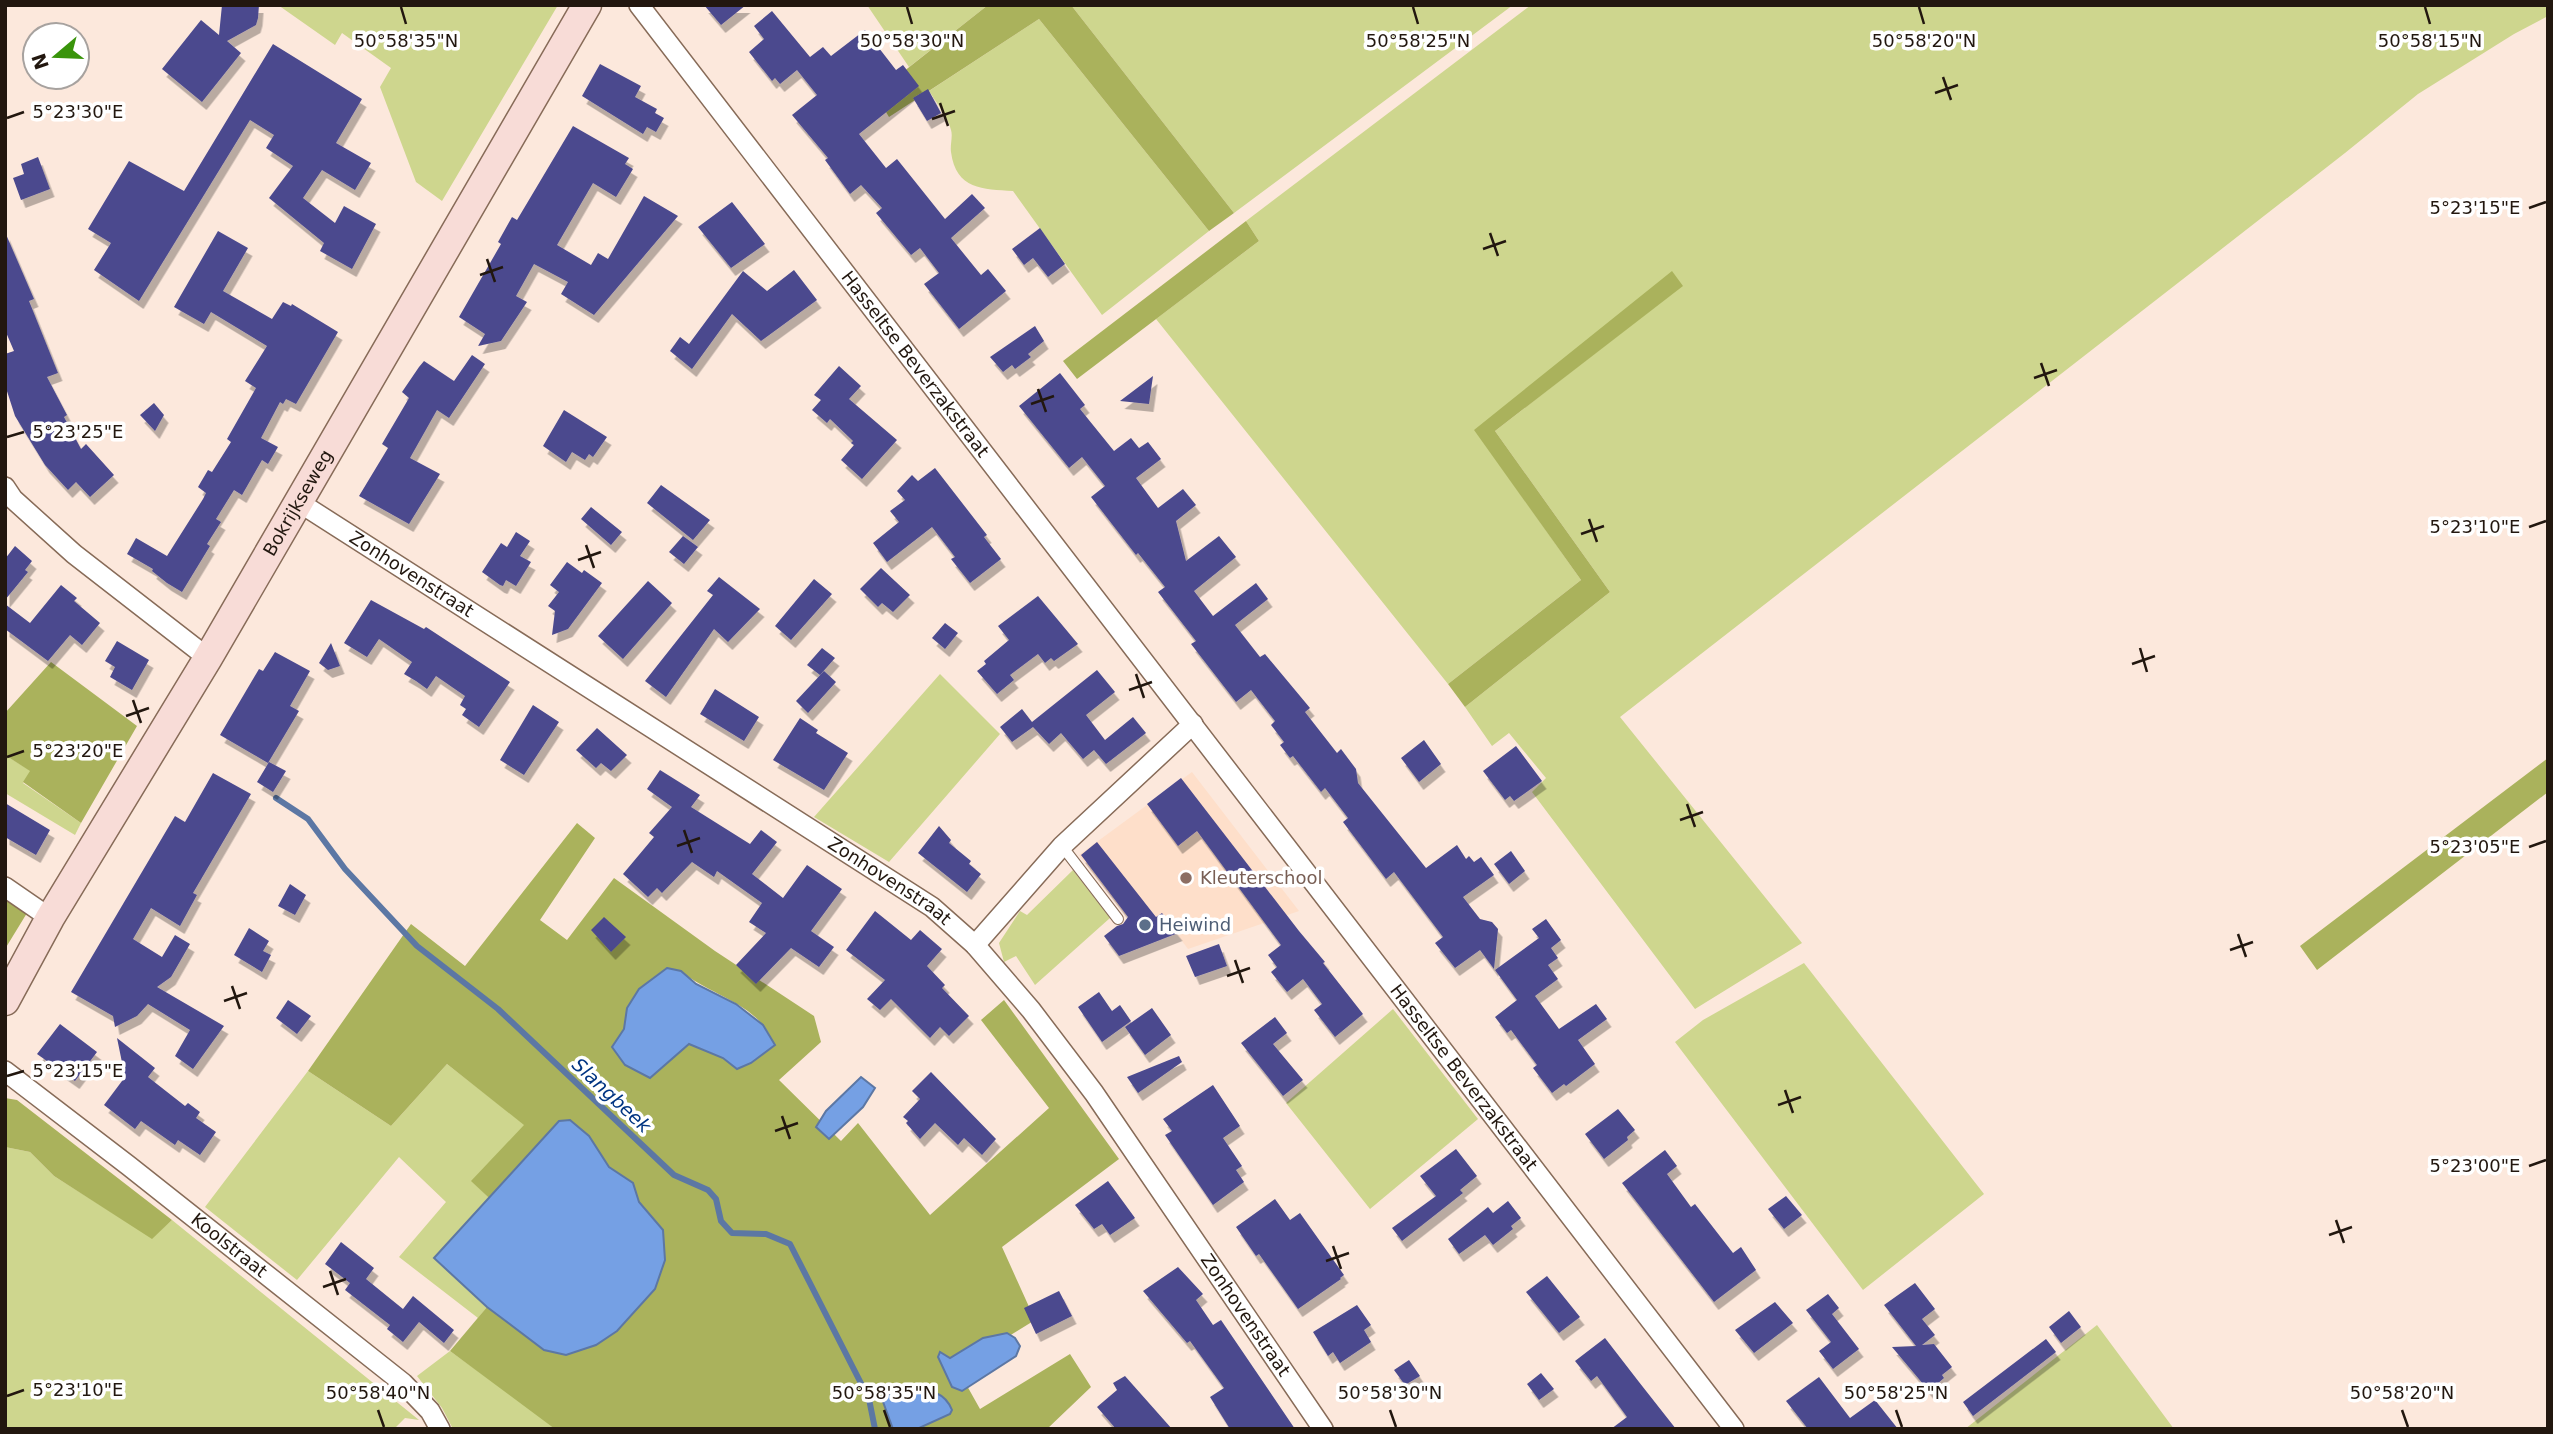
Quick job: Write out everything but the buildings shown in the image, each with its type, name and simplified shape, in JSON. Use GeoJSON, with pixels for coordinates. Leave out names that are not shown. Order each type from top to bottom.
{"type":"FeatureCollection","features":[{"type":"Feature","properties":{"kind":"street","name":"Bokrijkseweg"},"geometry":{"type":"LineString","coordinates":[[5,1001],[50,918],[208,658],[587,5]]}},
{"type":"Feature","properties":{"kind":"street","name":"Hasseltse Beverzakstraat"},"geometry":{"type":"LineString","coordinates":[[639,5],[1734,1429]]}},
{"type":"Feature","properties":{"kind":"street"},"geometry":{"type":"LineString","coordinates":[[5,487],[13,499],[74,554],[208,658]]}},
{"type":"Feature","properties":{"kind":"street","name":"Zonhovenstraat"},"geometry":{"type":"LineString","coordinates":[[297,501],[932,907],[975,945],[1031,1010],[1094,1093],[1323,1429]]}},
{"type":"Feature","properties":{"kind":"street"},"geometry":{"type":"LineString","coordinates":[[975,945],[1062,846],[1193,724]]}},
{"type":"Feature","properties":{"kind":"street"},"geometry":{"type":"LineString","coordinates":[[5,887],[50,918]]}},
{"type":"Feature","properties":{"kind":"street","name":"Koolstraat"},"geometry":{"type":"LineString","coordinates":[[5,1071],[402,1382],[430,1411],[440,1429]]}},
{"type":"Feature","properties":{"kind":"lane"},"geometry":{"type":"LineString","coordinates":[[1062,846],[1118,919]]}},
{"type":"Feature","properties":{"kind":"shaded area","name":"Kleuterschool"},"geometry":{"type":"Polygon","coordinates":[[[1192,772],[1299,911],[1188,949],[1161,913],[1156,917],[1144,902],[1126,916],[1079,855],[1192,772]]]}},
{"type":"Feature","properties":{"kind":"green space"},"geometry":{"type":"Polygon","coordinates":[[[278,5],[558,5],[442,201],[416,182],[380,87],[391,68],[342,33],[335,45],[278,5]]]}},
{"type":"Feature","properties":{"kind":"green space"},"geometry":{"type":"Polygon","coordinates":[[[867,5],[988,5],[909,67],[867,5]]]}},
{"type":"Feature","properties":{"kind":"green space"},"geometry":{"type":"Polygon","coordinates":[[[988,5],[1071,5],[1234,213],[1209,231],[1039,19],[889,117],[875,94],[988,5]]]}},
{"type":"Feature","properties":{"kind":"green space"},"geometry":{"type":"Polygon","coordinates":[[[1071,5],[1513,5],[1234,213],[1071,5]]]}},
{"type":"Feature","properties":{"kind":"green space"},"geometry":{"type":"Polygon","coordinates":[[[1531,5],[2548,5],[2548,16],[2418,94],[1620,717],[1802,943],[1695,1009],[1532,792],[1546,778],[1509,733],[1492,746],[1465,707],[1610,592],[1495,431],[1683,285],[1475,430],[1581,580],[1448,684],[1156,319],[1259,241],[1246,221],[1531,5]]]}},
{"type":"Feature","properties":{"kind":"green space"},"geometry":{"type":"Polygon","coordinates":[[[1039,19],[1209,231],[1102,315],[1013,191],[982,188],[965,181],[959,174],[951,152],[952,135],[949,125],[929,91],[1039,19]]]}},
{"type":"Feature","properties":{"kind":"green space"},"geometry":{"type":"Polygon","coordinates":[[[1246,221],[1259,241],[1077,379],[1063,361],[1246,221]]]}},
{"type":"Feature","properties":{"kind":"green space"},"geometry":{"type":"Polygon","coordinates":[[[1672,271],[1683,286],[1495,431],[1610,592],[1465,707],[1448,684],[1581,580],[1474,430],[1672,271]]]}},
{"type":"Feature","properties":{"kind":"green space"},"geometry":{"type":"Polygon","coordinates":[[[51,662],[137,726],[81,823],[23,782],[30,771],[5,755],[5,713],[51,662]]]}},
{"type":"Feature","properties":{"kind":"green space"},"geometry":{"type":"Polygon","coordinates":[[[940,674],[1000,734],[889,862],[814,817],[940,674]]]}},
{"type":"Feature","properties":{"kind":"green space"},"geometry":{"type":"Polygon","coordinates":[[[5,755],[31,771],[23,783],[81,823],[75,835],[5,793],[5,755]]]}},
{"type":"Feature","properties":{"kind":"green space"},"geometry":{"type":"Polygon","coordinates":[[[2548,758],[2548,792],[2317,970],[2300,946],[2548,758]]]}},
{"type":"Feature","properties":{"kind":"green space"},"geometry":{"type":"Polygon","coordinates":[[[577,823],[595,838],[540,920],[567,940],[614,878],[715,951],[814,1016],[821,1042],[779,1080],[841,1141],[858,1123],[930,1215],[1049,1108],[981,1020],[1004,1000],[1119,1159],[1002,1247],[1035,1320],[957,1368],[980,1409],[1070,1354],[1091,1387],[1047,1429],[555,1429],[450,1351],[487,1307],[544,1350],[559,1121],[489,1198],[471,1181],[524,1125],[447,1064],[391,1126],[308,1071],[411,924],[465,966],[577,823]],[[681,971],[624,1029],[612,1047],[689,1043],[723,1058],[737,1068],[775,1044],[765,1027],[754,1016],[681,971]]]}},
{"type":"Feature","properties":{"kind":"green space"},"geometry":{"type":"Polygon","coordinates":[[[1073,870],[1110,918],[1035,985],[1016,956],[1004,962],[999,943],[1020,911],[1027,915],[1073,870]]]}},
{"type":"Feature","properties":{"kind":"green space"},"geometry":{"type":"Polygon","coordinates":[[[5,898],[27,913],[5,949],[5,898]]]}},
{"type":"Feature","properties":{"kind":"green space"},"geometry":{"type":"Polygon","coordinates":[[[1804,963],[1984,1194],[1863,1290],[1675,1042],[1703,1020],[1804,963]]]}},
{"type":"Feature","properties":{"kind":"green space"},"geometry":{"type":"Polygon","coordinates":[[[1393,1009],[1478,1119],[1370,1209],[1286,1103],[1393,1009]]]}},
{"type":"Feature","properties":{"kind":"green space"},"geometry":{"type":"Polygon","coordinates":[[[447,1064],[525,1125],[472,1181],[489,1198],[434,1258],[487,1307],[478,1318],[399,1257],[446,1202],[399,1157],[297,1280],[205,1207],[308,1071],[391,1126],[447,1064]]]}},
{"type":"Feature","properties":{"kind":"green space"},"geometry":{"type":"Polygon","coordinates":[[[5,1098],[17,1100],[172,1220],[152,1239],[54,1176],[30,1152],[5,1147],[5,1098]]]}},
{"type":"Feature","properties":{"kind":"green space"},"geometry":{"type":"Polygon","coordinates":[[[5,1147],[30,1152],[54,1176],[152,1238],[172,1220],[419,1420],[405,1418],[394,1429],[5,1429],[5,1147]]]}},
{"type":"Feature","properties":{"kind":"green space"},"geometry":{"type":"Polygon","coordinates":[[[2097,1325],[2174,1429],[1965,1429],[2097,1325]]]}},
{"type":"Feature","properties":{"kind":"green space"},"geometry":{"type":"Polygon","coordinates":[[[450,1351],[555,1429],[453,1429],[442,1408],[417,1376],[450,1351]]]}},
{"type":"Feature","properties":{"kind":"water"},"geometry":{"type":"Polygon","coordinates":[[[667,968],[681,971],[696,984],[736,1004],[763,1025],[775,1045],[751,1063],[737,1069],[723,1058],[689,1044],[650,1078],[625,1065],[612,1047],[624,1029],[627,1008],[639,989],[667,968]]]}},
{"type":"Feature","properties":{"kind":"water"},"geometry":{"type":"Polygon","coordinates":[[[861,1077],[875,1088],[863,1107],[829,1139],[816,1127],[826,1111],[861,1077]]]}},
{"type":"Feature","properties":{"kind":"water"},"geometry":{"type":"Polygon","coordinates":[[[570,1120],[589,1136],[609,1167],[633,1183],[639,1202],[663,1230],[665,1260],[655,1289],[617,1331],[596,1345],[566,1355],[544,1350],[487,1307],[434,1258],[559,1121],[570,1120]]]}},
{"type":"Feature","properties":{"kind":"water"},"geometry":{"type":"Polygon","coordinates":[[[1007,1333],[1015,1338],[1020,1346],[1016,1356],[962,1391],[952,1387],[938,1357],[940,1352],[950,1358],[983,1338],[1007,1333]]]}},
{"type":"Feature","properties":{"kind":"water"},"geometry":{"type":"Polygon","coordinates":[[[912,1388],[931,1391],[941,1396],[952,1410],[950,1414],[917,1429],[893,1429],[882,1399],[886,1395],[912,1388]]]}},
{"type":"Feature","properties":{"kind":"waterway","name":"Slangbeek"},"geometry":{"type":"LineString","coordinates":[[276,798],[308,819],[345,869],[417,946],[498,1009],[674,1175],[708,1190],[716,1199],[721,1221],[732,1233],[766,1234],[790,1244],[869,1399],[875,1429]]}},
{"type":"Feature","properties":{"kind":"place","name":"Kleuterschool"},"geometry":{"type":"Point","coordinates":[1186,878]}},
{"type":"Feature","properties":{"kind":"place","name":"Heiwind"},"geometry":{"type":"Point","coordinates":[1145,925]}}]}
